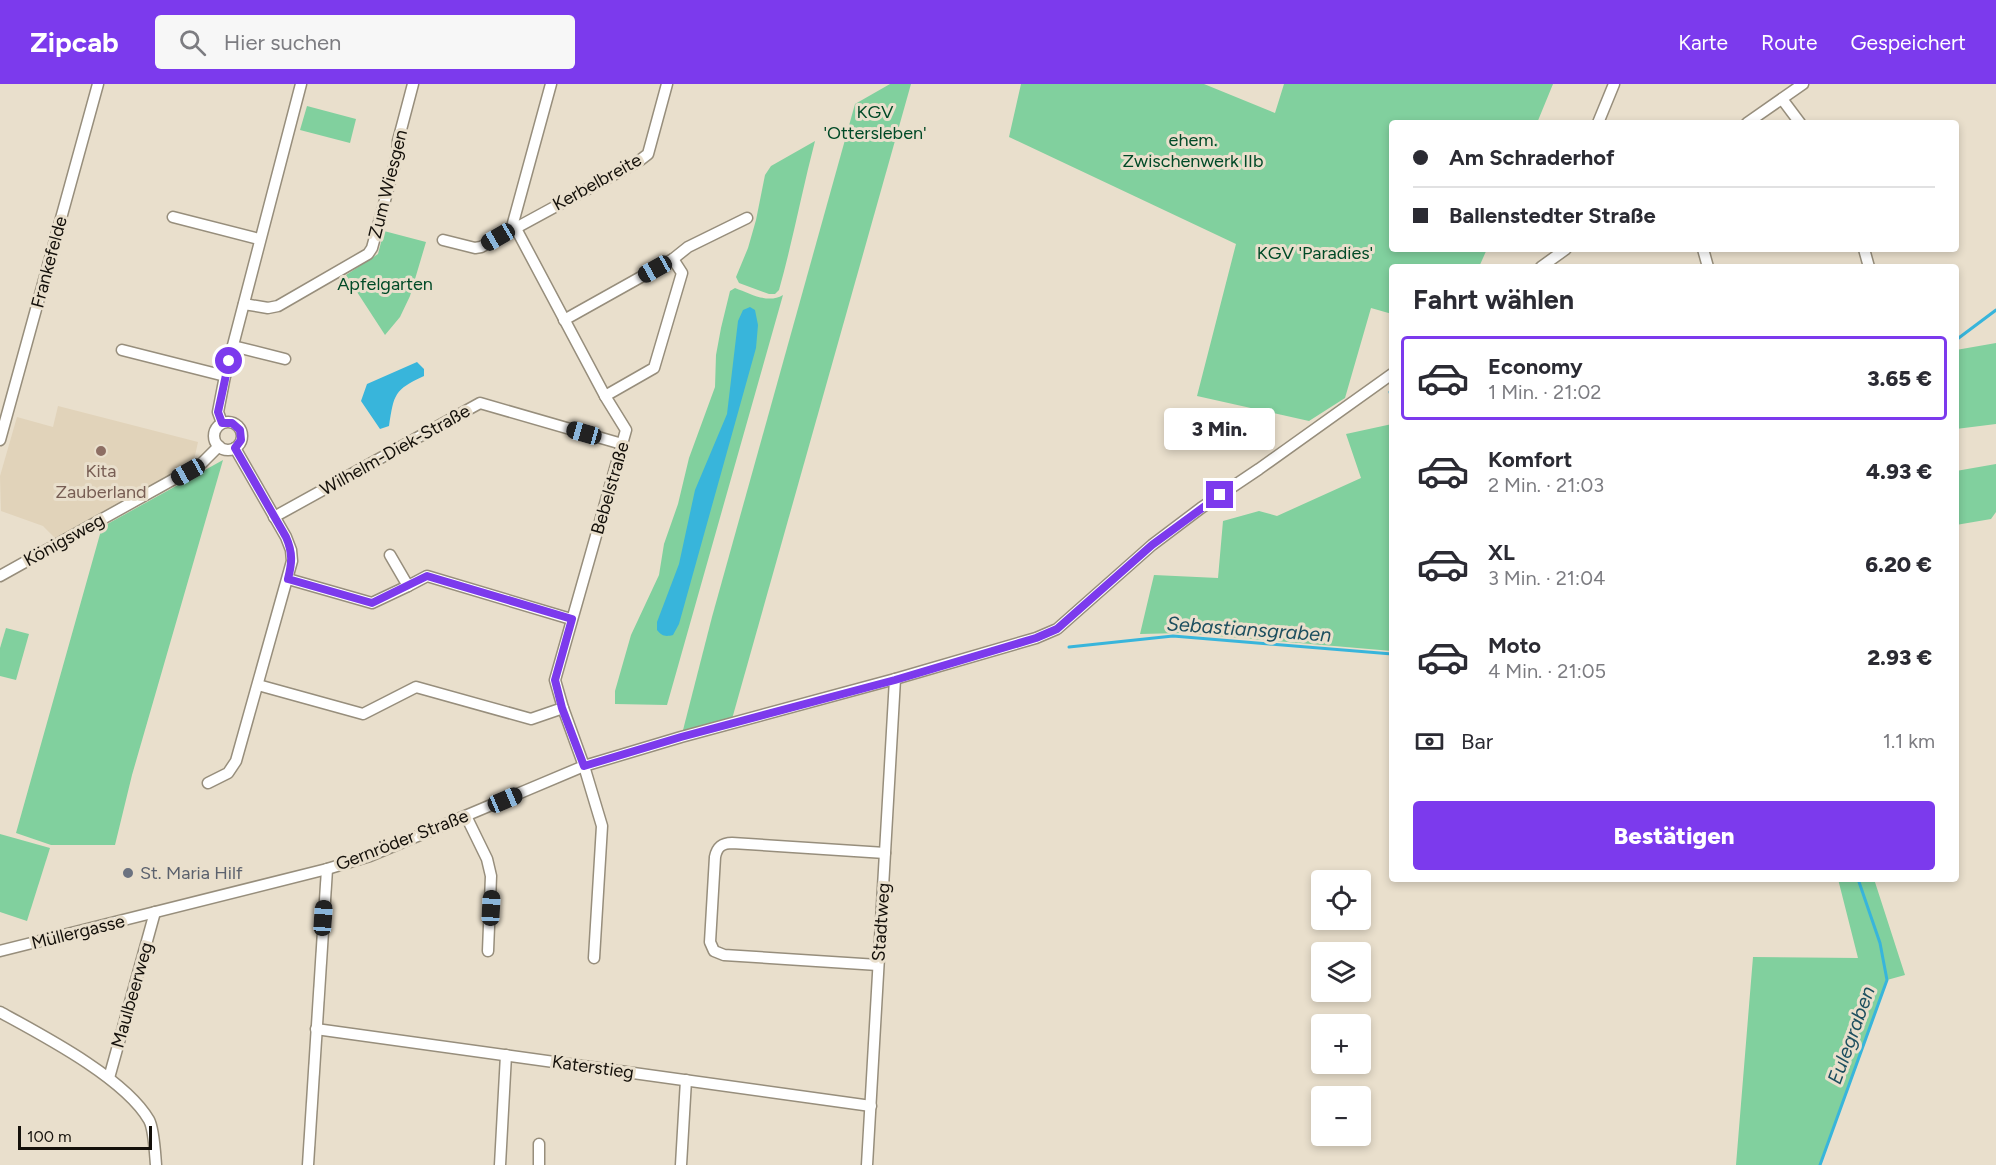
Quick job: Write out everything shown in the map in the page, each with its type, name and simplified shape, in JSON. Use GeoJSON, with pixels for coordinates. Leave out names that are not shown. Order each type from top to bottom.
{"type":"FeatureCollection","features":[{"type":"Feature","properties":{"kind":"street","name":"Frankefelde"},"geometry":{"type":"LineString","coordinates":[[0,440],[98,84]]}},
{"type":"Feature","properties":{"kind":"street"},"geometry":{"type":"LineString","coordinates":[[222,423],[218,412],[225,376],[301,84]]}},
{"type":"Feature","properties":{"kind":"street","name":"Zum Wiesgen"},"geometry":{"type":"LineString","coordinates":[[244,304],[262,308],[278,306],[368,254],[372,248],[394,168],[398,141],[413,84]]}},
{"type":"Feature","properties":{"kind":"street"},"geometry":{"type":"LineString","coordinates":[[443,240],[475,248],[481,247],[515,228],[513,223],[551,84]]}},
{"type":"Feature","properties":{"kind":"street","name":"Kerbelbreite"},"geometry":{"type":"LineString","coordinates":[[515,228],[648,154],[667,84]]}},
{"type":"Feature","properties":{"kind":"street"},"geometry":{"type":"LineString","coordinates":[[1599,120],[1614,84]]}},
{"type":"Feature","properties":{"kind":"street"},"geometry":{"type":"LineString","coordinates":[[1751,120],[1803,84]]}},
{"type":"Feature","properties":{"kind":"street"},"geometry":{"type":"LineString","coordinates":[[1782,99],[1798,120]]}},
{"type":"Feature","properties":{"kind":"street"},"geometry":{"type":"LineString","coordinates":[[173,217],[260,239]]}},
{"type":"Feature","properties":{"kind":"street"},"geometry":{"type":"LineString","coordinates":[[564,320],[673,259],[688,247],[747,218]]}},
{"type":"Feature","properties":{"kind":"street","name":"Bebelstraße"},"geometry":{"type":"LineString","coordinates":[[515,228],[605,396],[626,430],[555,678],[562,708],[584,766],[602,826],[594,958]]}},
{"type":"Feature","properties":{"kind":"street"},"geometry":{"type":"LineString","coordinates":[[1545,264],[1562,252]]}},
{"type":"Feature","properties":{"kind":"street"},"geometry":{"type":"LineString","coordinates":[[605,396],[654,368],[682,273],[673,259]]}},
{"type":"Feature","properties":{"kind":"street"},"geometry":{"type":"LineString","coordinates":[[233,346],[285,359]]}},
{"type":"Feature","properties":{"kind":"street"},"geometry":{"type":"LineString","coordinates":[[122,350],[225,376]]}},
{"type":"Feature","properties":{"kind":"street","name":"Gernröder Straße"},"geometry":{"type":"LineString","coordinates":[[155,912],[370,856],[584,766],[681,737],[895,680],[1036,638],[1057,629],[1152,545],[1389,376]]}},
{"type":"Feature","properties":{"kind":"street","name":"Wilhelm-Diek-Straße"},"geometry":{"type":"LineString","coordinates":[[274,517],[480,403],[622,444]]}},
{"type":"Feature","properties":{"kind":"street"},"geometry":{"type":"LineString","coordinates":[[222,423],[232,423],[240,430],[241,440],[235,448],[227,450],[216,442],[215,431],[222,423]]}},
{"type":"Feature","properties":{"kind":"street","name":"Königsweg"},"geometry":{"type":"LineString","coordinates":[[0,576],[201,464],[219,446]]}},
{"type":"Feature","properties":{"kind":"street"},"geometry":{"type":"LineString","coordinates":[[208,783],[228,772],[236,761],[292,561],[291,550],[235,448]]}},
{"type":"Feature","properties":{"kind":"street"},"geometry":{"type":"LineString","coordinates":[[390,555],[408,586]]}},
{"type":"Feature","properties":{"kind":"street"},"geometry":{"type":"LineString","coordinates":[[288,579],[372,603],[427,576],[572,619]]}},
{"type":"Feature","properties":{"kind":"street","name":"Stadtweg"},"geometry":{"type":"LineString","coordinates":[[867,1165],[895,680]]}},
{"type":"Feature","properties":{"kind":"street"},"geometry":{"type":"LineString","coordinates":[[258,685],[363,714],[416,687],[531,719],[562,708]]}},
{"type":"Feature","properties":{"kind":"street"},"geometry":{"type":"LineString","coordinates":[[466,816],[487,859],[491,876],[488,951]]}},
{"type":"Feature","properties":{"kind":"street"},"geometry":{"type":"LineString","coordinates":[[878,965],[724,956],[714,951],[710,942],[715,857],[717,849],[729,843],[885,853]]}},
{"type":"Feature","properties":{"kind":"street"},"geometry":{"type":"LineString","coordinates":[[308,1165],[327,869]]}},
{"type":"Feature","properties":{"kind":"street","name":"Müllergasse"},"geometry":{"type":"LineString","coordinates":[[0,951],[155,912]]}},
{"type":"Feature","properties":{"kind":"street","name":"Maulbeerweg"},"geometry":{"type":"LineString","coordinates":[[109,1078],[155,912]]}},
{"type":"Feature","properties":{"kind":"street"},"geometry":{"type":"LineString","coordinates":[[0,1012],[109,1078],[133,1100],[150,1121],[156,1165]]}},
{"type":"Feature","properties":{"kind":"street","name":"Katerstieg"},"geometry":{"type":"LineString","coordinates":[[316,1029],[871,1107]]}},
{"type":"Feature","properties":{"kind":"street"},"geometry":{"type":"LineString","coordinates":[[500,1165],[506,1055]]}},
{"type":"Feature","properties":{"kind":"street"},"geometry":{"type":"LineString","coordinates":[[681,1165],[686,1080]]}},
{"type":"Feature","properties":{"kind":"street"},"geometry":{"type":"LineString","coordinates":[[539,1144],[539,1165]]}},
{"type":"Feature","properties":{"kind":"shaded area","name":"Kita Zauberland"},"geometry":{"type":"Polygon","coordinates":[[[58,406],[198,442],[194,460],[136,495],[55,538],[43,526],[1,511],[0,476],[17,417],[53,427],[58,406]]]}},
{"type":"Feature","properties":{"kind":"green space","name":"KGV 'Ottersleben'"},"geometry":{"type":"Polygon","coordinates":[[[890,84],[911,84],[732,719],[682,734],[712,617],[855,104],[890,84]]]}},
{"type":"Feature","properties":{"kind":"green space","name":"KGV 'Paradies'"},"geometry":{"type":"Polygon","coordinates":[[[1021,84],[1204,84],[1275,113],[1284,84],[1553,84],[1538,120],[1389,120],[1389,252],[1486,252],[1480,264],[1389,264],[1389,313],[1371,308],[1345,398],[1309,421],[1197,396],[1236,244],[1009,137],[1021,84]]]}},
{"type":"Feature","properties":{"kind":"green space"},"geometry":{"type":"Polygon","coordinates":[[[307,106],[356,119],[350,143],[300,130],[307,106]]]}},
{"type":"Feature","properties":{"kind":"green space"},"geometry":{"type":"Polygon","coordinates":[[[815,141],[779,290],[775,294],[769,294],[739,283],[736,277],[756,220],[765,175],[771,166],[815,141]]]}},
{"type":"Feature","properties":{"kind":"green space","name":"Apfelgarten"},"geometry":{"type":"Polygon","coordinates":[[[384,231],[426,242],[410,296],[400,317],[385,335],[346,275],[378,254],[384,231]]]}},
{"type":"Feature","properties":{"kind":"green space"},"geometry":{"type":"Polygon","coordinates":[[[735,288],[771,299],[783,295],[667,705],[615,704],[615,691],[631,635],[659,575],[664,544],[678,504],[689,458],[715,387],[716,355],[721,328],[730,291],[735,288]]]}},
{"type":"Feature","properties":{"kind":"green space"},"geometry":{"type":"Polygon","coordinates":[[[1996,343],[1996,424],[1959,429],[1959,349],[1996,343]]]}},
{"type":"Feature","properties":{"kind":"green space"},"geometry":{"type":"Polygon","coordinates":[[[1389,425],[1389,651],[1183,633],[1140,634],[1154,575],[1218,578],[1223,521],[1259,511],[1277,516],[1361,478],[1346,434],[1389,425]]]}},
{"type":"Feature","properties":{"kind":"green space"},"geometry":{"type":"Polygon","coordinates":[[[223,460],[132,775],[115,845],[51,845],[16,833],[102,527],[223,460]]]}},
{"type":"Feature","properties":{"kind":"green space"},"geometry":{"type":"Polygon","coordinates":[[[1996,464],[1996,512],[1991,519],[1959,524],[1959,470],[1996,464]]]}},
{"type":"Feature","properties":{"kind":"green space"},"geometry":{"type":"Polygon","coordinates":[[[6,628],[29,634],[16,680],[0,676],[0,648],[6,628]]]}},
{"type":"Feature","properties":{"kind":"green space"},"geometry":{"type":"Polygon","coordinates":[[[0,834],[50,848],[27,921],[0,912],[0,834]]]}},
{"type":"Feature","properties":{"kind":"green space"},"geometry":{"type":"Polygon","coordinates":[[[1839,882],[1875,882],[1905,975],[1887,980],[1820,1165],[1736,1165],[1753,957],[1858,958],[1839,882]]]}},
{"type":"Feature","properties":{"kind":"water"},"geometry":{"type":"Polygon","coordinates":[[[750,307],[755,310],[758,325],[756,348],[679,624],[673,635],[664,636],[657,630],[657,622],[679,564],[695,490],[727,414],[738,321],[743,310],[750,307]]]}},
{"type":"Feature","properties":{"kind":"water"},"geometry":{"type":"Polygon","coordinates":[[[417,362],[424,369],[424,376],[407,385],[397,394],[389,426],[380,429],[361,401],[367,384],[417,362]]]}},
{"type":"Feature","properties":{"kind":"waterway","name":"Eulegraben"},"geometry":{"type":"LineString","coordinates":[[1959,338],[1996,310]]}},
{"type":"Feature","properties":{"kind":"waterway","name":"Sebastiansgraben"},"geometry":{"type":"LineString","coordinates":[[1069,647],[1173,636],[1389,654]]}},
{"type":"Feature","properties":{"kind":"waterway","name":"Eulegraben"},"geometry":{"type":"LineString","coordinates":[[1820,1165],[1887,980],[1880,943],[1859,882]]}},
{"type":"Feature","properties":{"kind":"place","name":"Kita Zauberland"},"geometry":{"type":"Point","coordinates":[101,451]}},
{"type":"Feature","properties":{"kind":"place","name":"St. Maria Hilf"},"geometry":{"type":"Point","coordinates":[128,873]}},
{"type":"Feature","properties":{"kind":"route"},"geometry":{"type":"LineString","coordinates":[[229,361],[218,412],[222,423],[232,423],[240,430],[241,440],[235,448],[286,537],[292,561],[288,579],[372,603],[427,576],[572,619],[555,680],[562,708],[584,766],[681,737],[895,680],[1036,638],[1057,629],[1152,545],[1220,495]]}},
{"type":"Feature","properties":{"kind":"park label","name":"ehem. Zwischenwerk IIb"},"geometry":{"type":"Point","coordinates":[1193,150]}}]}
